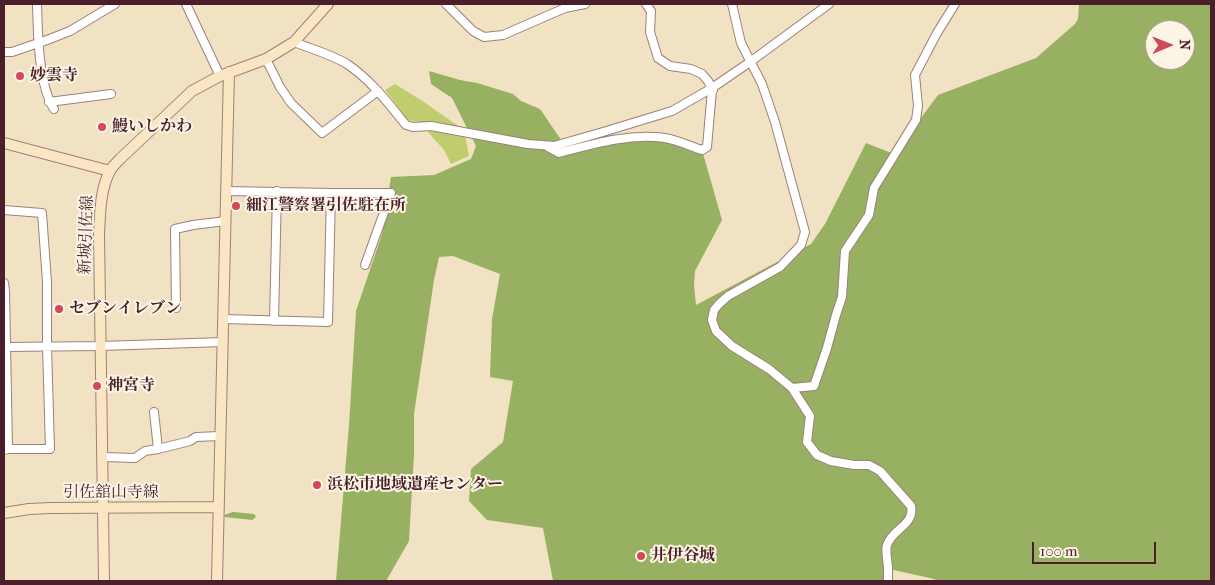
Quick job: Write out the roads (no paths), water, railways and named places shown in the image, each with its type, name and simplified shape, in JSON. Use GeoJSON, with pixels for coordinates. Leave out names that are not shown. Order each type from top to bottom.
{"type":"FeatureCollection","features":[{"type":"Feature","properties":{"kind":"main road","name":"新城引佐線"},"geometry":{"type":"LineString","coordinates":[[104,581],[99,234],[100,209],[110,171],[120,159],[192,91],[224,74],[266,59],[294,42],[326,4]]}},
{"type":"Feature","properties":{"kind":"main road"},"geometry":{"type":"LineString","coordinates":[[217,581],[226,221],[224,74]]}},
{"type":"Feature","properties":{"kind":"main road"},"geometry":{"type":"LineString","coordinates":[[4,143],[110,171]]}},
{"type":"Feature","properties":{"kind":"main road","name":"引佐舘山寺線"},"geometry":{"type":"LineString","coordinates":[[4,513],[29,509],[218,507]]}},
{"type":"Feature","properties":{"kind":"street"},"geometry":{"type":"LineString","coordinates":[[37,4],[38,43],[43,82],[51,106],[111,94]]}},
{"type":"Feature","properties":{"kind":"street"},"geometry":{"type":"LineString","coordinates":[[4,52],[12,52],[70,31],[115,4]]}},
{"type":"Feature","properties":{"kind":"street"},"geometry":{"type":"LineString","coordinates":[[186,4],[224,74]]}},
{"type":"Feature","properties":{"kind":"street"},"geometry":{"type":"LineString","coordinates":[[446,4],[473,31],[484,37],[503,35],[565,8],[585,4]]}},
{"type":"Feature","properties":{"kind":"street"},"geometry":{"type":"LineString","coordinates":[[545,145],[558,153],[619,138],[645,136],[667,138],[702,150],[708,147],[713,90],[702,74],[691,69],[670,66],[658,58],[650,32],[651,11],[646,4]]}},
{"type":"Feature","properties":{"kind":"street"},"geometry":{"type":"LineString","coordinates":[[732,4],[740,43],[762,84],[775,122],[805,232],[801,245],[780,267],[728,296],[714,310],[712,320],[716,331],[732,346],[769,369],[792,388],[810,416],[808,442],[817,455],[831,461],[854,465],[869,465],[880,471],[911,506],[912,512],[906,524],[894,533],[886,546],[888,581]]}},
{"type":"Feature","properties":{"kind":"street"},"geometry":{"type":"LineString","coordinates":[[294,42],[330,56],[363,76],[378,91],[406,126],[432,126],[528,144],[554,146],[672,111],[712,88],[829,4]]}},
{"type":"Feature","properties":{"kind":"street"},"geometry":{"type":"LineString","coordinates":[[792,388],[814,386],[842,297],[844,251],[868,215],[874,188],[916,120],[918,106],[916,75],[955,4]]}},
{"type":"Feature","properties":{"kind":"street"},"geometry":{"type":"LineString","coordinates":[[266,59],[280,88],[291,103],[322,133],[378,91]]}},
{"type":"Feature","properties":{"kind":"street"},"geometry":{"type":"LineString","coordinates":[[226,191],[391,193],[366,265]]}},
{"type":"Feature","properties":{"kind":"street"},"geometry":{"type":"LineString","coordinates":[[274,320],[277,191]]}},
{"type":"Feature","properties":{"kind":"street"},"geometry":{"type":"LineString","coordinates":[[224,319],[328,322],[331,193]]}},
{"type":"Feature","properties":{"kind":"street"},"geometry":{"type":"LineString","coordinates":[[4,210],[42,212],[47,282],[50,450],[6,449],[4,283]]}},
{"type":"Feature","properties":{"kind":"street"},"geometry":{"type":"LineString","coordinates":[[176,308],[175,229],[226,221]]}},
{"type":"Feature","properties":{"kind":"street"},"geometry":{"type":"LineString","coordinates":[[5,347],[223,342]]}},
{"type":"Feature","properties":{"kind":"street"},"geometry":{"type":"LineString","coordinates":[[154,412],[158,449]]}},
{"type":"Feature","properties":{"kind":"street"},"geometry":{"type":"LineString","coordinates":[[103,458],[135,458],[145,451],[190,441],[196,437],[220,436]]}},
{"type":"Feature","properties":{"kind":"place","name":"妙雲寺"},"geometry":{"type":"Point","coordinates":[20,76]}},
{"type":"Feature","properties":{"kind":"place","name":"鰻いしかわ"},"geometry":{"type":"Point","coordinates":[102,127]}},
{"type":"Feature","properties":{"kind":"place","name":"細江警察署引佐駐在所"},"geometry":{"type":"Point","coordinates":[236,206]}},
{"type":"Feature","properties":{"kind":"place","name":"セブンイレブン"},"geometry":{"type":"Point","coordinates":[59,309]}},
{"type":"Feature","properties":{"kind":"place","name":"神宮寺"},"geometry":{"type":"Point","coordinates":[97,386]}},
{"type":"Feature","properties":{"kind":"place","name":"浜松市地域遺産センター"},"geometry":{"type":"Point","coordinates":[317,485]}},
{"type":"Feature","properties":{"kind":"place","name":"井伊谷城"},"geometry":{"type":"Point","coordinates":[641,556]}}]}
